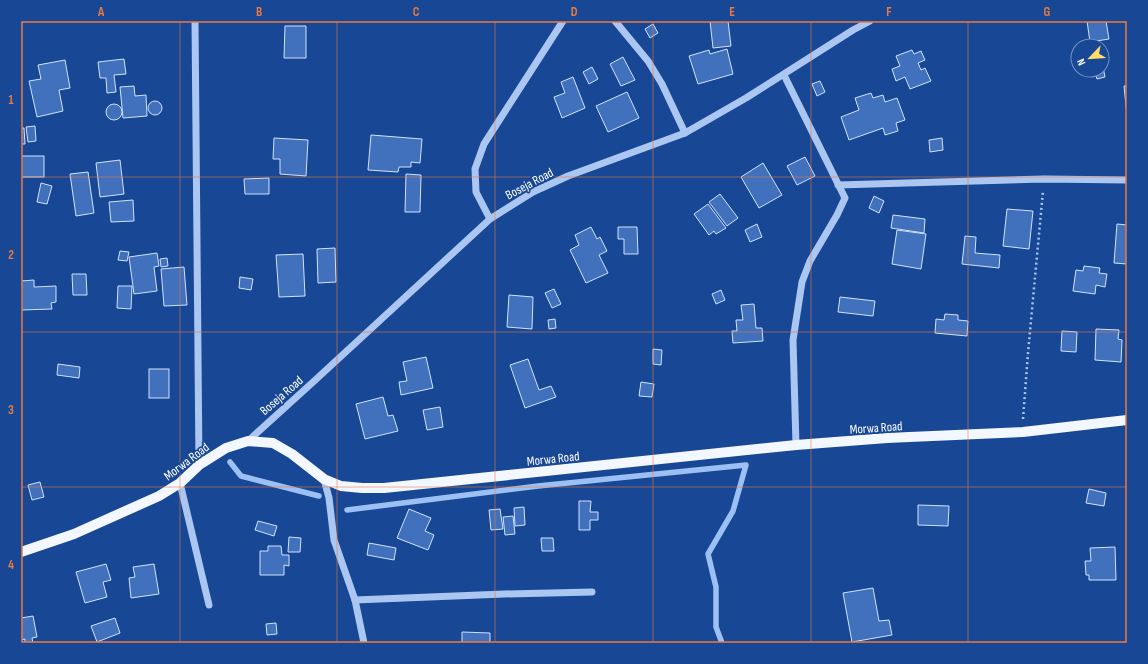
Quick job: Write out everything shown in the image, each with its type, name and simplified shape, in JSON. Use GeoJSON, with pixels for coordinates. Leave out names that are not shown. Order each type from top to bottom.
{"type":"FeatureCollection","features":[{"type":"Feature","properties":{"kind":"main road","name":"Morwa Road"},"geometry":{"type":"LineString","coordinates":[[21,552],[74,534],[159,496],[180,483],[199,465],[226,448],[248,441],[273,443],[297,458],[324,479],[341,486],[384,488],[796,445],[888,438],[1023,432],[1127,420]]}},
{"type":"Feature","properties":{"kind":"street"},"geometry":{"type":"LineString","coordinates":[[195,21],[199,465]]}},
{"type":"Feature","properties":{"kind":"street"},"geometry":{"type":"LineString","coordinates":[[490,219],[476,192],[475,168],[484,144],[563,21]]}},
{"type":"Feature","properties":{"kind":"street"},"geometry":{"type":"LineString","coordinates":[[615,21],[648,61],[662,84],[685,133]]}},
{"type":"Feature","properties":{"kind":"street","name":"Boseja Road"},"geometry":{"type":"LineString","coordinates":[[248,441],[312,384],[490,219],[533,192],[568,176],[685,133],[784,75],[853,30],[870,21]]}},
{"type":"Feature","properties":{"kind":"street"},"geometry":{"type":"LineString","coordinates":[[784,75],[845,198],[837,215],[810,261],[802,282],[793,340],[796,445]]}},
{"type":"Feature","properties":{"kind":"street"},"geometry":{"type":"LineString","coordinates":[[838,185],[1044,178],[1127,180]]}},
{"type":"Feature","properties":{"kind":"street"},"geometry":{"type":"LineString","coordinates":[[324,479],[329,498],[334,540],[355,600],[364,643]]}},
{"type":"Feature","properties":{"kind":"street"},"geometry":{"type":"LineString","coordinates":[[180,483],[209,605]]}},
{"type":"Feature","properties":{"kind":"street"},"geometry":{"type":"LineString","coordinates":[[355,600],[592,592]]}},
{"type":"Feature","properties":{"kind":"path"},"geometry":{"type":"LineString","coordinates":[[1023,432],[1028,353],[1044,178]]}},
{"type":"Feature","properties":{"kind":"building"},"geometry":{"type":"Polygon","coordinates":[[[710,21],[728,21],[731,46],[713,48],[710,21]]]}},
{"type":"Feature","properties":{"kind":"building"},"geometry":{"type":"Polygon","coordinates":[[[1087,21],[1106,21],[1109,38],[1089,38],[1087,21]]]}},
{"type":"Feature","properties":{"kind":"building"},"geometry":{"type":"Polygon","coordinates":[[[653,24],[658,33],[650,38],[645,29],[653,24]]]}},
{"type":"Feature","properties":{"kind":"building"},"geometry":{"type":"Polygon","coordinates":[[[285,26],[306,26],[306,58],[284,58],[285,26]]]}},
{"type":"Feature","properties":{"kind":"building"},"geometry":{"type":"Polygon","coordinates":[[[727,49],[733,74],[698,84],[689,56],[709,50],[710,54],[727,49]]]}},
{"type":"Feature","properties":{"kind":"building"},"geometry":{"type":"Polygon","coordinates":[[[912,50],[914,54],[921,51],[925,60],[918,63],[921,70],[925,68],[931,81],[910,89],[905,77],[896,81],[892,69],[900,66],[896,56],[912,50]]]}},
{"type":"Feature","properties":{"kind":"building"},"geometry":{"type":"Polygon","coordinates":[[[623,57],[635,80],[621,86],[610,64],[623,57]]]}},
{"type":"Feature","properties":{"kind":"building"},"geometry":{"type":"Polygon","coordinates":[[[124,59],[126,74],[114,75],[116,92],[107,93],[106,78],[100,78],[98,62],[124,59]]]}},
{"type":"Feature","properties":{"kind":"building"},"geometry":{"type":"Polygon","coordinates":[[[65,60],[70,88],[59,90],[63,111],[37,117],[29,81],[41,79],[38,65],[65,60]]]}},
{"type":"Feature","properties":{"kind":"building"},"geometry":{"type":"Polygon","coordinates":[[[592,67],[598,79],[589,84],[583,72],[592,67]]]}},
{"type":"Feature","properties":{"kind":"building"},"geometry":{"type":"Polygon","coordinates":[[[573,77],[585,108],[562,118],[554,97],[565,93],[561,82],[573,77]]]}},
{"type":"Feature","properties":{"kind":"building"},"geometry":{"type":"Polygon","coordinates":[[[820,81],[825,92],[817,96],[812,84],[820,81]]]}},
{"type":"Feature","properties":{"kind":"building"},"geometry":{"type":"Polygon","coordinates":[[[134,86],[135,96],[146,95],[147,116],[123,118],[120,87],[134,86]]]}},
{"type":"Feature","properties":{"kind":"building"},"geometry":{"type":"Polygon","coordinates":[[[1124,86],[1127,86],[1127,116],[1124,86]]]}},
{"type":"Feature","properties":{"kind":"building"},"geometry":{"type":"Polygon","coordinates":[[[627,92],[639,118],[608,132],[596,106],[627,92]]]}},
{"type":"Feature","properties":{"kind":"building"},"geometry":{"type":"Polygon","coordinates":[[[871,93],[873,98],[883,95],[885,102],[897,98],[905,120],[896,123],[898,131],[885,135],[883,128],[849,140],[841,117],[859,110],[855,98],[871,93]]]}},
{"type":"Feature","properties":{"kind":"building"},"geometry":{"type":"Polygon","coordinates":[[[155,101],[160,103],[162,108],[160,113],[155,115],[150,113],[148,108],[150,103],[155,101]]]}},
{"type":"Feature","properties":{"kind":"building"},"geometry":{"type":"Polygon","coordinates":[[[114,104],[121,109],[122,112],[117,119],[114,120],[107,115],[106,112],[111,105],[114,104]]]}},
{"type":"Feature","properties":{"kind":"building"},"geometry":{"type":"Polygon","coordinates":[[[35,126],[36,141],[28,142],[26,127],[35,126]]]}},
{"type":"Feature","properties":{"kind":"building"},"geometry":{"type":"Polygon","coordinates":[[[21,128],[24,128],[25,144],[21,144],[21,128]]]}},
{"type":"Feature","properties":{"kind":"building"},"geometry":{"type":"Polygon","coordinates":[[[371,135],[422,139],[420,163],[411,162],[411,167],[399,167],[398,172],[368,170],[371,135]]]}},
{"type":"Feature","properties":{"kind":"building"},"geometry":{"type":"Polygon","coordinates":[[[274,138],[308,140],[306,176],[280,174],[280,159],[273,159],[274,138]]]}},
{"type":"Feature","properties":{"kind":"building"},"geometry":{"type":"Polygon","coordinates":[[[942,138],[943,150],[930,152],[929,140],[942,138]]]}},
{"type":"Feature","properties":{"kind":"building"},"geometry":{"type":"Polygon","coordinates":[[[21,156],[44,156],[44,177],[21,177],[21,156]]]}},
{"type":"Feature","properties":{"kind":"building"},"geometry":{"type":"Polygon","coordinates":[[[805,157],[815,176],[797,185],[787,166],[805,157]]]}},
{"type":"Feature","properties":{"kind":"building"},"geometry":{"type":"Polygon","coordinates":[[[120,160],[124,194],[100,197],[96,163],[120,160]]]}},
{"type":"Feature","properties":{"kind":"building"},"geometry":{"type":"Polygon","coordinates":[[[763,163],[782,195],[759,208],[741,177],[763,163]]]}},
{"type":"Feature","properties":{"kind":"building"},"geometry":{"type":"Polygon","coordinates":[[[88,172],[94,213],[76,216],[70,174],[88,172]]]}},
{"type":"Feature","properties":{"kind":"building"},"geometry":{"type":"Polygon","coordinates":[[[406,174],[421,175],[420,212],[405,212],[406,174]]]}},
{"type":"Feature","properties":{"kind":"building"},"geometry":{"type":"Polygon","coordinates":[[[269,178],[269,194],[245,194],[244,179],[269,178]]]}},
{"type":"Feature","properties":{"kind":"building"},"geometry":{"type":"Polygon","coordinates":[[[41,183],[52,186],[47,204],[37,202],[41,183]]]}},
{"type":"Feature","properties":{"kind":"building"},"geometry":{"type":"Polygon","coordinates":[[[720,194],[738,218],[727,226],[709,202],[720,194]]]}},
{"type":"Feature","properties":{"kind":"building"},"geometry":{"type":"Polygon","coordinates":[[[874,196],[884,201],[879,213],[869,208],[874,196]]]}},
{"type":"Feature","properties":{"kind":"building"},"geometry":{"type":"Polygon","coordinates":[[[133,200],[134,221],[111,222],[109,202],[133,200]]]}},
{"type":"Feature","properties":{"kind":"building"},"geometry":{"type":"Polygon","coordinates":[[[708,204],[726,228],[716,234],[714,231],[709,235],[694,214],[708,204]]]}},
{"type":"Feature","properties":{"kind":"building"},"geometry":{"type":"Polygon","coordinates":[[[1007,209],[1033,211],[1029,249],[1003,246],[1007,209]]]}},
{"type":"Feature","properties":{"kind":"building"},"geometry":{"type":"Polygon","coordinates":[[[893,215],[925,219],[924,233],[891,228],[893,215]]]}},
{"type":"Feature","properties":{"kind":"building"},"geometry":{"type":"Polygon","coordinates":[[[757,224],[762,237],[750,242],[745,230],[757,224]]]}},
{"type":"Feature","properties":{"kind":"building"},"geometry":{"type":"Polygon","coordinates":[[[1117,224],[1127,225],[1127,264],[1114,263],[1117,224]]]}},
{"type":"Feature","properties":{"kind":"building"},"geometry":{"type":"Polygon","coordinates":[[[591,227],[597,239],[600,237],[607,251],[599,255],[608,273],[586,283],[570,250],[579,245],[575,235],[591,227]]]}},
{"type":"Feature","properties":{"kind":"building"},"geometry":{"type":"Polygon","coordinates":[[[618,227],[637,227],[638,254],[624,254],[624,239],[618,239],[618,227]]]}},
{"type":"Feature","properties":{"kind":"building"},"geometry":{"type":"Polygon","coordinates":[[[897,230],[926,234],[921,269],[892,264],[897,230]]]}},
{"type":"Feature","properties":{"kind":"building"},"geometry":{"type":"Polygon","coordinates":[[[965,236],[976,237],[975,253],[1000,255],[999,268],[962,264],[965,236]]]}},
{"type":"Feature","properties":{"kind":"building"},"geometry":{"type":"Polygon","coordinates":[[[335,248],[336,282],[318,283],[317,249],[335,248]]]}},
{"type":"Feature","properties":{"kind":"building"},"geometry":{"type":"Polygon","coordinates":[[[120,251],[129,252],[127,261],[118,260],[120,251]]]}},
{"type":"Feature","properties":{"kind":"building"},"geometry":{"type":"Polygon","coordinates":[[[157,253],[159,266],[154,267],[157,291],[134,294],[129,257],[157,253]]]}},
{"type":"Feature","properties":{"kind":"building"},"geometry":{"type":"Polygon","coordinates":[[[303,254],[305,296],[279,297],[276,255],[303,254]]]}},
{"type":"Feature","properties":{"kind":"building"},"geometry":{"type":"Polygon","coordinates":[[[167,258],[168,266],[161,267],[160,259],[167,258]]]}},
{"type":"Feature","properties":{"kind":"building"},"geometry":{"type":"Polygon","coordinates":[[[1084,266],[1100,268],[1099,273],[1107,274],[1105,287],[1096,285],[1095,294],[1073,291],[1076,270],[1083,271],[1084,266]]]}},
{"type":"Feature","properties":{"kind":"building"},"geometry":{"type":"Polygon","coordinates":[[[184,267],[187,305],[164,306],[161,269],[184,267]]]}},
{"type":"Feature","properties":{"kind":"building"},"geometry":{"type":"Polygon","coordinates":[[[72,274],[86,274],[87,295],[73,295],[72,274]]]}},
{"type":"Feature","properties":{"kind":"building"},"geometry":{"type":"Polygon","coordinates":[[[240,277],[253,279],[251,290],[239,288],[240,277]]]}},
{"type":"Feature","properties":{"kind":"building"},"geometry":{"type":"Polygon","coordinates":[[[34,280],[34,287],[56,286],[56,302],[51,303],[52,309],[21,310],[21,281],[34,280]]]}},
{"type":"Feature","properties":{"kind":"building"},"geometry":{"type":"Polygon","coordinates":[[[118,286],[132,286],[131,309],[117,308],[118,286]]]}},
{"type":"Feature","properties":{"kind":"building"},"geometry":{"type":"Polygon","coordinates":[[[554,289],[561,304],[552,308],[545,293],[554,289]]]}},
{"type":"Feature","properties":{"kind":"building"},"geometry":{"type":"Polygon","coordinates":[[[721,290],[725,300],[716,304],[712,294],[721,290]]]}},
{"type":"Feature","properties":{"kind":"building"},"geometry":{"type":"Polygon","coordinates":[[[509,295],[533,297],[532,329],[507,327],[509,295]]]}},
{"type":"Feature","properties":{"kind":"building"},"geometry":{"type":"Polygon","coordinates":[[[840,297],[875,301],[873,316],[838,312],[840,297]]]}},
{"type":"Feature","properties":{"kind":"building"},"geometry":{"type":"Polygon","coordinates":[[[754,304],[756,328],[762,328],[763,341],[733,343],[732,331],[737,331],[736,320],[743,320],[741,305],[754,304]]]}},
{"type":"Feature","properties":{"kind":"building"},"geometry":{"type":"Polygon","coordinates":[[[945,314],[958,315],[958,320],[968,321],[967,336],[935,333],[936,319],[944,320],[945,314]]]}},
{"type":"Feature","properties":{"kind":"building"},"geometry":{"type":"Polygon","coordinates":[[[555,319],[556,328],[549,329],[548,320],[555,319]]]}},
{"type":"Feature","properties":{"kind":"building"},"geometry":{"type":"Polygon","coordinates":[[[1096,329],[1119,330],[1118,339],[1122,340],[1121,362],[1095,360],[1096,329]]]}},
{"type":"Feature","properties":{"kind":"building"},"geometry":{"type":"Polygon","coordinates":[[[1062,331],[1077,332],[1076,352],[1061,351],[1062,331]]]}},
{"type":"Feature","properties":{"kind":"building"},"geometry":{"type":"Polygon","coordinates":[[[653,349],[662,350],[661,365],[653,364],[653,349]]]}},
{"type":"Feature","properties":{"kind":"building"},"geometry":{"type":"Polygon","coordinates":[[[426,357],[433,388],[401,395],[399,382],[407,381],[403,362],[426,357]]]}},
{"type":"Feature","properties":{"kind":"building"},"geometry":{"type":"Polygon","coordinates":[[[528,359],[539,390],[551,386],[556,397],[525,408],[510,365],[528,359]]]}},
{"type":"Feature","properties":{"kind":"building"},"geometry":{"type":"Polygon","coordinates":[[[58,364],[80,367],[79,378],[57,375],[58,364]]]}},
{"type":"Feature","properties":{"kind":"building"},"geometry":{"type":"Polygon","coordinates":[[[149,369],[169,369],[169,398],[149,398],[149,369]]]}},
{"type":"Feature","properties":{"kind":"building"},"geometry":{"type":"Polygon","coordinates":[[[641,382],[654,384],[652,397],[639,396],[641,382]]]}},
{"type":"Feature","properties":{"kind":"building"},"geometry":{"type":"Polygon","coordinates":[[[383,397],[388,416],[393,415],[398,431],[365,439],[356,404],[383,397]]]}},
{"type":"Feature","properties":{"kind":"building"},"geometry":{"type":"Polygon","coordinates":[[[440,407],[443,427],[427,430],[423,410],[440,407]]]}},
{"type":"Feature","properties":{"kind":"building"},"geometry":{"type":"Polygon","coordinates":[[[40,482],[44,497],[32,500],[28,485],[40,482]]]}},
{"type":"Feature","properties":{"kind":"building"},"geometry":{"type":"Polygon","coordinates":[[[1089,489],[1106,493],[1104,506],[1086,503],[1089,489]]]}},
{"type":"Feature","properties":{"kind":"building"},"geometry":{"type":"Polygon","coordinates":[[[579,501],[591,501],[590,512],[598,512],[598,520],[590,520],[590,530],[579,530],[579,501]]]}},
{"type":"Feature","properties":{"kind":"building"},"geometry":{"type":"Polygon","coordinates":[[[918,505],[949,506],[948,526],[918,525],[918,505]]]}},
{"type":"Feature","properties":{"kind":"building"},"geometry":{"type":"Polygon","coordinates":[[[524,507],[525,525],[515,526],[514,508],[524,507]]]}},
{"type":"Feature","properties":{"kind":"building"},"geometry":{"type":"Polygon","coordinates":[[[409,509],[431,518],[425,531],[434,535],[428,550],[397,538],[409,509]]]}},
{"type":"Feature","properties":{"kind":"building"},"geometry":{"type":"Polygon","coordinates":[[[500,509],[503,529],[491,530],[489,510],[500,509]]]}},
{"type":"Feature","properties":{"kind":"building"},"geometry":{"type":"Polygon","coordinates":[[[513,516],[515,534],[505,535],[503,517],[513,516]]]}},
{"type":"Feature","properties":{"kind":"building"},"geometry":{"type":"Polygon","coordinates":[[[258,521],[277,526],[274,536],[255,530],[258,521]]]}},
{"type":"Feature","properties":{"kind":"building"},"geometry":{"type":"Polygon","coordinates":[[[289,537],[301,538],[300,552],[288,552],[289,537]]]}},
{"type":"Feature","properties":{"kind":"building"},"geometry":{"type":"Polygon","coordinates":[[[541,538],[553,538],[554,551],[542,551],[541,538]]]}},
{"type":"Feature","properties":{"kind":"building"},"geometry":{"type":"Polygon","coordinates":[[[369,543],[396,548],[394,560],[367,555],[369,543]]]}},
{"type":"Feature","properties":{"kind":"building"},"geometry":{"type":"Polygon","coordinates":[[[268,546],[281,546],[282,555],[289,555],[289,566],[284,565],[284,575],[260,575],[260,551],[268,551],[268,546]]]}},
{"type":"Feature","properties":{"kind":"building"},"geometry":{"type":"Polygon","coordinates":[[[1115,547],[1116,580],[1089,580],[1089,575],[1086,575],[1085,561],[1091,561],[1090,548],[1115,547]]]}},
{"type":"Feature","properties":{"kind":"building"},"geometry":{"type":"Polygon","coordinates":[[[106,564],[111,580],[103,582],[107,597],[85,603],[76,572],[106,564]]]}},
{"type":"Feature","properties":{"kind":"building"},"geometry":{"type":"Polygon","coordinates":[[[154,564],[159,594],[131,598],[129,578],[135,577],[133,567],[154,564]]]}},
{"type":"Feature","properties":{"kind":"building"},"geometry":{"type":"Polygon","coordinates":[[[873,588],[879,621],[889,620],[892,635],[852,642],[843,593],[873,588]]]}},
{"type":"Feature","properties":{"kind":"building"},"geometry":{"type":"Polygon","coordinates":[[[33,616],[37,637],[32,638],[33,643],[25,643],[25,639],[21,640],[21,618],[33,616]]]}},
{"type":"Feature","properties":{"kind":"building"},"geometry":{"type":"Polygon","coordinates":[[[115,618],[120,633],[97,642],[91,626],[115,618]]]}},
{"type":"Feature","properties":{"kind":"building"},"geometry":{"type":"Polygon","coordinates":[[[276,623],[277,634],[267,635],[266,624],[276,623]]]}},
{"type":"Feature","properties":{"kind":"building"},"geometry":{"type":"Polygon","coordinates":[[[462,632],[490,633],[490,643],[462,643],[462,632]]]}},
{"type":"Feature","properties":{"kind":"waterway"},"geometry":{"type":"LineString","coordinates":[[230,462],[241,476],[319,496]]}},
{"type":"Feature","properties":{"kind":"waterway"},"geometry":{"type":"LineString","coordinates":[[347,510],[538,486],[746,465],[733,511],[708,554],[716,587],[716,627],[722,643]]}}]}
